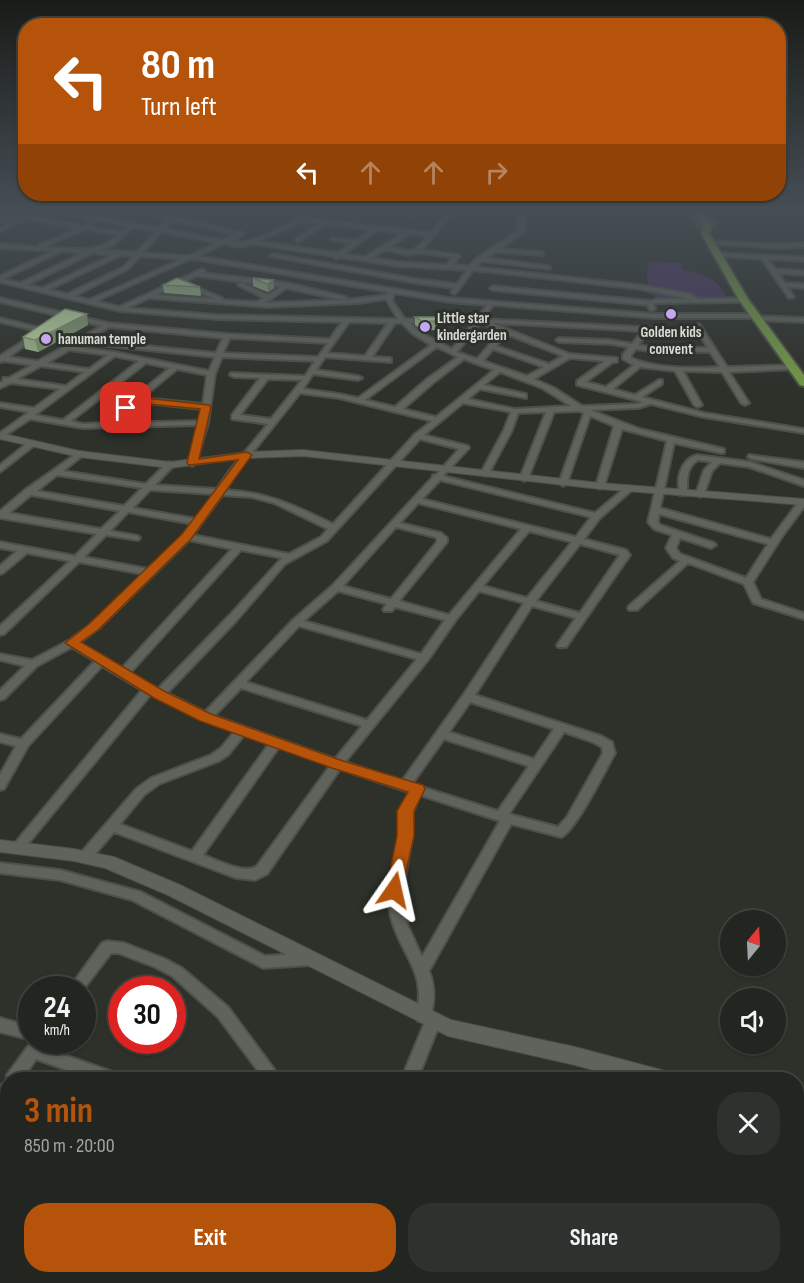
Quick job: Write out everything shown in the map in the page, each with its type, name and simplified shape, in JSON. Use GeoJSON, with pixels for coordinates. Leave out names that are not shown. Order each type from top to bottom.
{"type":"FeatureCollection","features":[{"type":"Feature","properties":{"kind":"highway"},"geometry":{"type":"LineString","coordinates":[[728,268],[744,300],[763,319],[799,368]]}},
{"type":"Feature","properties":{"kind":"highway"},"geometry":{"type":"LineString","coordinates":[[729,268],[799,368],[804,383]]}},
{"type":"Feature","properties":{"kind":"street"},"geometry":{"type":"LineString","coordinates":[[0,279],[23,268]]}},
{"type":"Feature","properties":{"kind":"street"},"geometry":{"type":"LineString","coordinates":[[21,285],[57,268]]}},
{"type":"Feature","properties":{"kind":"street"},"geometry":{"type":"LineString","coordinates":[[43,290],[90,268]]}},
{"type":"Feature","properties":{"kind":"street"},"geometry":{"type":"LineString","coordinates":[[69,296],[123,268]]}},
{"type":"Feature","properties":{"kind":"street"},"geometry":{"type":"LineString","coordinates":[[89,302],[167,268]]}},
{"type":"Feature","properties":{"kind":"street"},"geometry":{"type":"LineString","coordinates":[[120,309],[208,268]]}},
{"type":"Feature","properties":{"kind":"street"},"geometry":{"type":"LineString","coordinates":[[252,268],[390,294],[488,304],[655,316],[804,320]]}},
{"type":"Feature","properties":{"kind":"street"},"geometry":{"type":"LineString","coordinates":[[259,304],[318,268]]}},
{"type":"Feature","properties":{"kind":"street"},"geometry":{"type":"LineString","coordinates":[[341,268],[457,286]]}},
{"type":"Feature","properties":{"kind":"street"},"geometry":{"type":"LineString","coordinates":[[449,300],[470,268],[649,289],[690,297],[697,301]]}},
{"type":"Feature","properties":{"kind":"street"},"geometry":{"type":"LineString","coordinates":[[772,268],[791,297]]}},
{"type":"Feature","properties":{"kind":"street"},"geometry":{"type":"LineString","coordinates":[[774,271],[804,273]]}},
{"type":"Feature","properties":{"kind":"street"},"geometry":{"type":"LineString","coordinates":[[454,351],[488,304],[493,288],[504,272]]}},
{"type":"Feature","properties":{"kind":"street"},"geometry":{"type":"LineString","coordinates":[[197,274],[315,291],[358,301]]}},
{"type":"Feature","properties":{"kind":"street"},"geometry":{"type":"LineString","coordinates":[[229,278],[270,297]]}},
{"type":"Feature","properties":{"kind":"street"},"geometry":{"type":"LineString","coordinates":[[0,279],[120,309],[173,314],[248,319],[346,321],[477,320],[660,330],[700,328],[744,403]]}},
{"type":"Feature","properties":{"kind":"street"},"geometry":{"type":"LineString","coordinates":[[178,282],[225,302]]}},
{"type":"Feature","properties":{"kind":"street"},"geometry":{"type":"LineString","coordinates":[[783,285],[804,286]]}},
{"type":"Feature","properties":{"kind":"street"},"geometry":{"type":"LineString","coordinates":[[493,288],[653,302],[744,300]]}},
{"type":"Feature","properties":{"kind":"street"},"geometry":{"type":"LineString","coordinates":[[649,289],[660,330]]}},
{"type":"Feature","properties":{"kind":"street"},"geometry":{"type":"LineString","coordinates":[[301,304],[315,291]]}},
{"type":"Feature","properties":{"kind":"street"},"geometry":{"type":"LineString","coordinates":[[148,296],[259,304],[301,304],[358,301],[390,294]]}},
{"type":"Feature","properties":{"kind":"street"},"geometry":{"type":"LineString","coordinates":[[390,294],[391,305],[403,322],[437,344],[463,356],[536,382],[584,410],[619,424],[804,483]]}},
{"type":"Feature","properties":{"kind":"street"},"geometry":{"type":"LineString","coordinates":[[158,330],[187,298]]}},
{"type":"Feature","properties":{"kind":"street"},"geometry":{"type":"LineString","coordinates":[[0,300],[108,325],[227,336],[333,341]]}},
{"type":"Feature","properties":{"kind":"street"},"geometry":{"type":"LineString","coordinates":[[333,320],[337,302]]}},
{"type":"Feature","properties":{"kind":"street"},"geometry":{"type":"LineString","coordinates":[[510,322],[520,306]]}},
{"type":"Feature","properties":{"kind":"street"},"geometry":{"type":"LineString","coordinates":[[543,323],[548,308]]}},
{"type":"Feature","properties":{"kind":"street"},"geometry":{"type":"LineString","coordinates":[[56,321],[65,316]]}},
{"type":"Feature","properties":{"kind":"street"},"geometry":{"type":"LineString","coordinates":[[763,319],[804,325]]}},
{"type":"Feature","properties":{"kind":"street"},"geometry":{"type":"LineString","coordinates":[[0,320],[45,328],[1,358]]}},
{"type":"Feature","properties":{"kind":"street"},"geometry":{"type":"LineString","coordinates":[[477,320],[569,356],[677,368],[799,368]]}},
{"type":"Feature","properties":{"kind":"street"},"geometry":{"type":"LineString","coordinates":[[0,696],[33,664],[72,643],[94,627],[187,537],[247,455],[298,391],[346,321]]}},
{"type":"Feature","properties":{"kind":"street"},"geometry":{"type":"LineString","coordinates":[[367,358],[393,321]]}},
{"type":"Feature","properties":{"kind":"street"},"geometry":{"type":"LineString","coordinates":[[0,329],[11,323]]}},
{"type":"Feature","properties":{"kind":"street"},"geometry":{"type":"LineString","coordinates":[[559,324],[560,352]]}},
{"type":"Feature","properties":{"kind":"street"},"geometry":{"type":"LineString","coordinates":[[0,386],[4,380],[108,325]]}},
{"type":"Feature","properties":{"kind":"street"},"geometry":{"type":"LineString","coordinates":[[630,362],[627,355],[647,329]]}},
{"type":"Feature","properties":{"kind":"street"},"geometry":{"type":"LineString","coordinates":[[480,362],[504,332]]}},
{"type":"Feature","properties":{"kind":"street"},"geometry":{"type":"LineString","coordinates":[[192,463],[204,423],[210,374],[227,336]]}},
{"type":"Feature","properties":{"kind":"street"},"geometry":{"type":"LineString","coordinates":[[559,340],[611,342],[634,348],[713,350]]}},
{"type":"Feature","properties":{"kind":"street"},"geometry":{"type":"LineString","coordinates":[[79,341],[217,355],[388,360]]}},
{"type":"Feature","properties":{"kind":"street"},"geometry":{"type":"LineString","coordinates":[[360,400],[437,344]]}},
{"type":"Feature","properties":{"kind":"street"},"geometry":{"type":"LineString","coordinates":[[493,347],[550,367]]}},
{"type":"Feature","properties":{"kind":"street"},"geometry":{"type":"LineString","coordinates":[[68,348],[114,354],[143,362],[210,374]]}},
{"type":"Feature","properties":{"kind":"street"},"geometry":{"type":"LineString","coordinates":[[1,436],[114,354]]}},
{"type":"Feature","properties":{"kind":"street"},"geometry":{"type":"LineString","coordinates":[[398,411],[430,381],[463,356]]}},
{"type":"Feature","properties":{"kind":"street"},"geometry":{"type":"LineString","coordinates":[[528,379],[569,356]]}},
{"type":"Feature","properties":{"kind":"street"},"geometry":{"type":"LineString","coordinates":[[1,358],[91,371]]}},
{"type":"Feature","properties":{"kind":"street"},"geometry":{"type":"LineString","coordinates":[[611,360],[580,383],[704,415],[804,431]]}},
{"type":"Feature","properties":{"kind":"street"},"geometry":{"type":"LineString","coordinates":[[64,423],[143,362]]}},
{"type":"Feature","properties":{"kind":"street"},"geometry":{"type":"LineString","coordinates":[[606,391],[638,365]]}},
{"type":"Feature","properties":{"kind":"street"},"geometry":{"type":"LineString","coordinates":[[105,425],[174,368]]}},
{"type":"Feature","properties":{"kind":"street"},"geometry":{"type":"LineString","coordinates":[[677,368],[698,405]]}},
{"type":"Feature","properties":{"kind":"street"},"geometry":{"type":"LineString","coordinates":[[8,847],[154,692],[289,556],[316,545],[418,436],[498,370]]}},
{"type":"Feature","properties":{"kind":"street"},"geometry":{"type":"LineString","coordinates":[[234,375],[309,375],[358,378]]}},
{"type":"Feature","properties":{"kind":"street"},"geometry":{"type":"LineString","coordinates":[[266,376],[235,417],[273,422]]}},
{"type":"Feature","properties":{"kind":"street"},"geometry":{"type":"LineString","coordinates":[[4,380],[66,388]]}},
{"type":"Feature","properties":{"kind":"street"},"geometry":{"type":"LineString","coordinates":[[485,473],[508,430],[510,411],[536,382]]}},
{"type":"Feature","properties":{"kind":"street"},"geometry":{"type":"LineString","coordinates":[[635,398],[659,382]]}},
{"type":"Feature","properties":{"kind":"street"},"geometry":{"type":"LineString","coordinates":[[478,386],[523,396]]}},
{"type":"Feature","properties":{"kind":"street"},"geometry":{"type":"LineString","coordinates":[[298,391],[360,400],[438,420]]}},
{"type":"Feature","properties":{"kind":"street"},"geometry":{"type":"LineString","coordinates":[[136,400],[206,407]]}},
{"type":"Feature","properties":{"kind":"street"},"geometry":{"type":"LineString","coordinates":[[462,400],[510,411],[584,410],[638,406],[650,402]]}},
{"type":"Feature","properties":{"kind":"street"},"geometry":{"type":"LineString","coordinates":[[0,405],[83,426],[204,423]]}},
{"type":"Feature","properties":{"kind":"street"},"geometry":{"type":"LineString","coordinates":[[524,478],[551,410]]}},
{"type":"Feature","properties":{"kind":"street"},"geometry":{"type":"LineString","coordinates":[[563,483],[584,410]]}},
{"type":"Feature","properties":{"kind":"street"},"geometry":{"type":"LineString","coordinates":[[600,486],[619,424]]}},
{"type":"Feature","properties":{"kind":"street"},"geometry":{"type":"LineString","coordinates":[[1,436],[79,454],[170,465],[247,455],[303,453],[563,483],[804,502]]}},
{"type":"Feature","properties":{"kind":"street"},"geometry":{"type":"LineString","coordinates":[[206,717],[297,622],[336,587],[436,477],[465,450],[464,447],[418,436]]}},
{"type":"Feature","properties":{"kind":"street"},"geometry":{"type":"LineString","coordinates":[[671,439],[653,519],[654,525],[711,545]]}},
{"type":"Feature","properties":{"kind":"street"},"geometry":{"type":"LineString","coordinates":[[0,469],[32,444]]}},
{"type":"Feature","properties":{"kind":"street"},"geometry":{"type":"LineString","coordinates":[[1,514],[79,454]]}},
{"type":"Feature","properties":{"kind":"street"},"geometry":{"type":"LineString","coordinates":[[683,493],[684,473],[691,459],[720,455]]}},
{"type":"Feature","properties":{"kind":"street"},"geometry":{"type":"LineString","coordinates":[[700,494],[708,470],[720,455]]}},
{"type":"Feature","properties":{"kind":"street"},"geometry":{"type":"LineString","coordinates":[[752,457],[804,465]]}},
{"type":"Feature","properties":{"kind":"street"},"geometry":{"type":"LineString","coordinates":[[0,632],[77,559],[170,465]]}},
{"type":"Feature","properties":{"kind":"street"},"geometry":{"type":"LineString","coordinates":[[56,472],[149,487],[262,497],[334,528]]}},
{"type":"Feature","properties":{"kind":"street"},"geometry":{"type":"LineString","coordinates":[[436,477],[597,516]]}},
{"type":"Feature","properties":{"kind":"street"},"geometry":{"type":"LineString","coordinates":[[411,1072],[428,1018],[429,992],[422,970],[400,927],[394,890],[406,836],[406,811],[411,787],[442,734],[529,603],[597,516],[629,489]]}},
{"type":"Feature","properties":{"kind":"street"},"geometry":{"type":"LineString","coordinates":[[28,492],[199,522]]}},
{"type":"Feature","properties":{"kind":"street"},"geometry":{"type":"LineString","coordinates":[[415,500],[620,550],[625,555],[562,645]]}},
{"type":"Feature","properties":{"kind":"street"},"geometry":{"type":"LineString","coordinates":[[747,582],[773,542],[804,502]]}},
{"type":"Feature","properties":{"kind":"street"},"geometry":{"type":"LineString","coordinates":[[656,510],[773,542]]}},
{"type":"Feature","properties":{"kind":"street"},"geometry":{"type":"LineString","coordinates":[[1,514],[135,538]]}},
{"type":"Feature","properties":{"kind":"street"},"geometry":{"type":"LineString","coordinates":[[391,605],[442,542],[442,538],[438,535],[394,524]]}},
{"type":"Feature","properties":{"kind":"street"},"geometry":{"type":"LineString","coordinates":[[111,826],[241,874],[255,875],[262,870],[338,764],[527,528]]}},
{"type":"Feature","properties":{"kind":"street"},"geometry":{"type":"LineString","coordinates":[[677,534],[671,543],[673,552],[686,560],[747,582],[757,601],[804,616]]}},
{"type":"Feature","properties":{"kind":"street"},"geometry":{"type":"LineString","coordinates":[[187,537],[289,556]]}},
{"type":"Feature","properties":{"kind":"street"},"geometry":{"type":"LineString","coordinates":[[0,544],[149,572]]}},
{"type":"Feature","properties":{"kind":"street"},"geometry":{"type":"LineString","coordinates":[[123,674],[240,547]]}},
{"type":"Feature","properties":{"kind":"street"},"geometry":{"type":"LineString","coordinates":[[0,571],[24,550]]}},
{"type":"Feature","properties":{"kind":"street"},"geometry":{"type":"LineString","coordinates":[[633,608],[686,560]]}},
{"type":"Feature","properties":{"kind":"street"},"geometry":{"type":"LineString","coordinates":[[336,587],[391,605],[452,619]]}},
{"type":"Feature","properties":{"kind":"street"},"geometry":{"type":"LineString","coordinates":[[478,588],[581,616]]}},
{"type":"Feature","properties":{"kind":"street"},"geometry":{"type":"LineString","coordinates":[[297,622],[424,658]]}},
{"type":"Feature","properties":{"kind":"street"},"geometry":{"type":"LineString","coordinates":[[72,643],[154,692],[206,717],[338,764],[505,818],[561,832],[571,820],[609,753],[608,745],[597,739],[560,729],[468,697]]}},
{"type":"Feature","properties":{"kind":"street"},"geometry":{"type":"LineString","coordinates":[[0,657],[33,664]]}},
{"type":"Feature","properties":{"kind":"street"},"geometry":{"type":"LineString","coordinates":[[0,786],[23,744],[101,661]]}},
{"type":"Feature","properties":{"kind":"street"},"geometry":{"type":"LineString","coordinates":[[238,683],[370,725]]}},
{"type":"Feature","properties":{"kind":"street"},"geometry":{"type":"LineString","coordinates":[[422,970],[505,818],[560,729]]}},
{"type":"Feature","properties":{"kind":"street"},"geometry":{"type":"LineString","coordinates":[[85,857],[140,792],[155,781],[215,758],[225,751],[242,730]]}},
{"type":"Feature","properties":{"kind":"street"},"geometry":{"type":"LineString","coordinates":[[442,734],[537,764]]}},
{"type":"Feature","properties":{"kind":"street"},"geometry":{"type":"LineString","coordinates":[[0,738],[23,744]]}},
{"type":"Feature","properties":{"kind":"street"},"geometry":{"type":"LineString","coordinates":[[195,857],[276,742]]}},
{"type":"Feature","properties":{"kind":"street"},"geometry":{"type":"LineString","coordinates":[[8,847],[108,862],[174,890],[448,1028],[575,1056],[634,1072]]}},
{"type":"Feature","properties":{"kind":"street"},"geometry":{"type":"LineString","coordinates":[[0,868],[60,875],[136,896],[263,962],[311,959]]}},
{"type":"Feature","properties":{"kind":"street"},"geometry":{"type":"LineString","coordinates":[[85,976],[107,947],[119,947],[160,963],[177,972],[216,1004],[268,1072]]}},
{"type":"Feature","properties":{"kind":"street"},"geometry":{"type":"LineString","coordinates":[[0,1025],[18,1030]]}},
{"type":"Feature","properties":{"kind":"street"},"geometry":{"type":"LineString","coordinates":[[19,1072],[31,1054]]}},
{"type":"Feature","properties":{"kind":"street"},"geometry":{"type":"LineString","coordinates":[[55,1054],[97,1072]]}},
{"type":"Feature","properties":{"kind":"shaded area"},"geometry":{"type":"Polygon","coordinates":[[[648,268],[682,268],[710,278],[728,299],[657,300],[648,282],[648,268]]]}},
{"type":"Feature","properties":{"kind":"building"},"geometry":{"type":"Polygon","coordinates":[[[177,278],[200,287],[163,285],[177,278]]]}},
{"type":"Feature","properties":{"kind":"building"},"geometry":{"type":"Polygon","coordinates":[[[253,278],[273,280],[267,284],[253,278]]]}},
{"type":"Feature","properties":{"kind":"building"},"geometry":{"type":"Polygon","coordinates":[[[65,309],[87,314],[35,340],[23,337],[65,309]]]}},
{"type":"Feature","properties":{"kind":"building"},"geometry":{"type":"Polygon","coordinates":[[[415,317],[437,317],[435,321],[423,322],[415,317]]]}},
{"type":"Feature","properties":{"kind":"place","name":"Golden kids convent"},"geometry":{"type":"Point","coordinates":[671,314]}},
{"type":"Feature","properties":{"kind":"place","name":"Little star kindergarden"},"geometry":{"type":"Point","coordinates":[425,327]}},
{"type":"Feature","properties":{"kind":"place","name":"hanuman temple"},"geometry":{"type":"Point","coordinates":[46,339]}},
{"type":"Feature","properties":{"kind":"route"},"geometry":{"type":"LineString","coordinates":[[126,408],[136,400],[206,407],[204,423],[192,463],[247,455],[232,472],[187,537],[94,627],[72,643],[159,695],[206,717],[338,764],[417,789],[406,811],[406,836],[394,890]]}}]}
